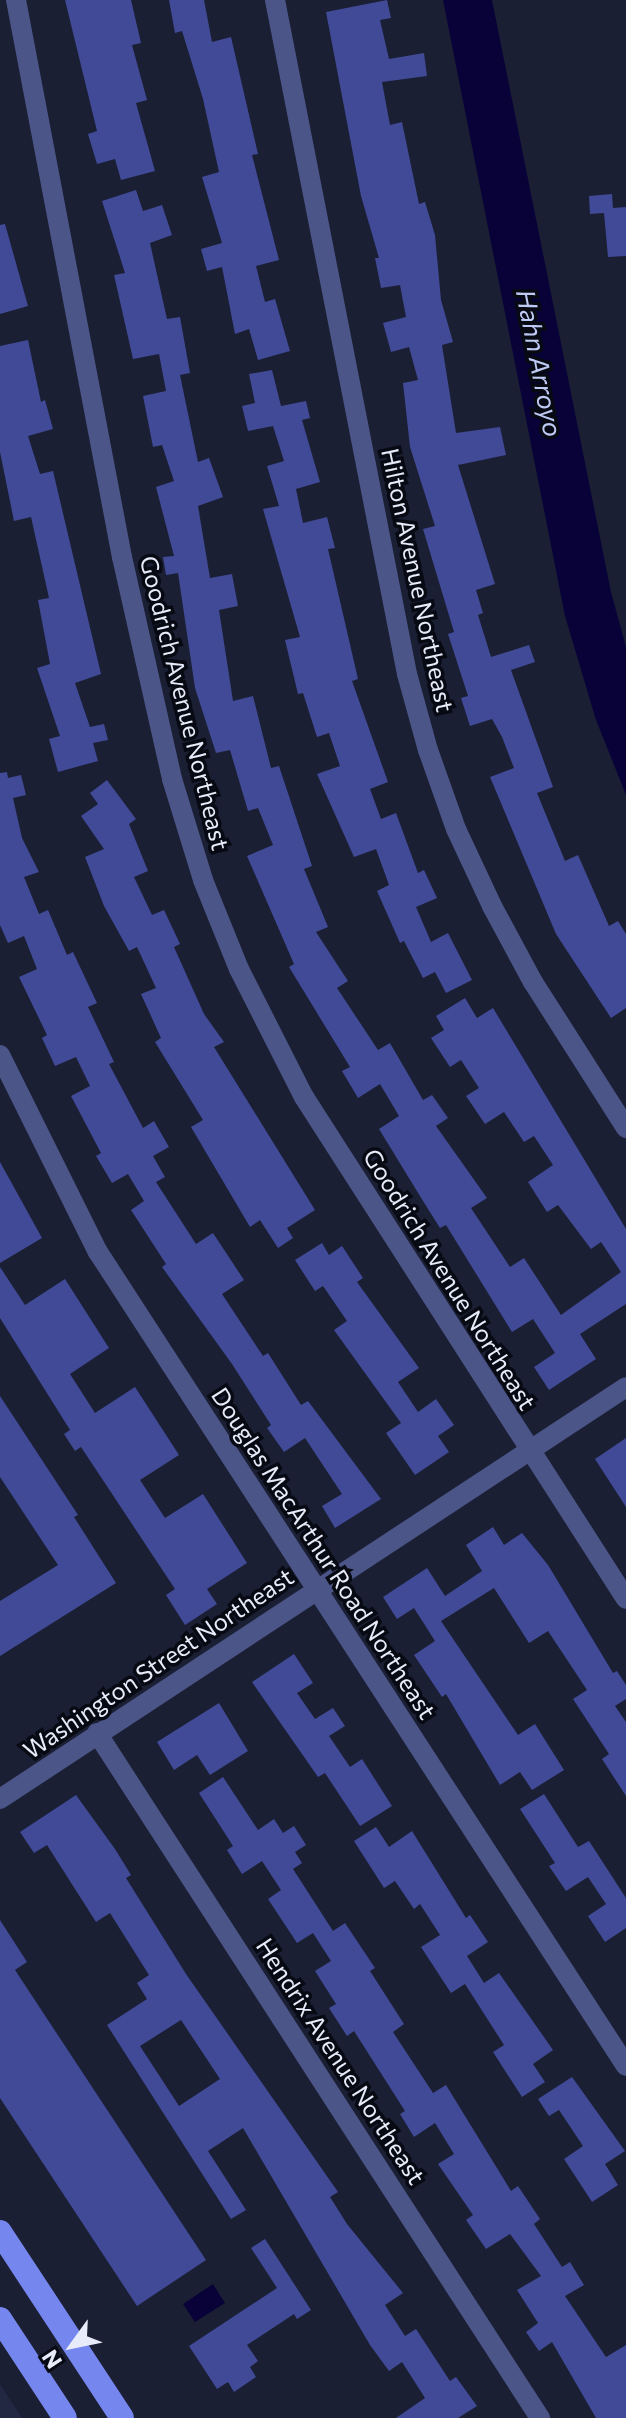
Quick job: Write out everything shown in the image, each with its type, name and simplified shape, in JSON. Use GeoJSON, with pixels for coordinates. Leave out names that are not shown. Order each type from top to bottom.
{"type":"FeatureCollection","features":[{"type":"Feature","properties":{"kind":"main road"},"geometry":{"type":"LineString","coordinates":[[0,2232],[122,2418]]}},
{"type":"Feature","properties":{"kind":"main road"},"geometry":{"type":"LineString","coordinates":[[0,2319],[65,2418]]}},
{"type":"Feature","properties":{"kind":"street","name":"Goodrich Avenue Northeast"},"geometry":{"type":"LineString","coordinates":[[16,0],[122,557],[172,779],[203,880],[239,969],[304,1097],[626,1599]]}},
{"type":"Feature","properties":{"kind":"street","name":"Hilton Avenue Northeast"},"geometry":{"type":"LineString","coordinates":[[275,0],[407,674],[428,750],[456,829],[492,906],[533,982],[626,1128]]}},
{"type":"Feature","properties":{"kind":"street","name":"Douglas MacArthur Road Northeast"},"geometry":{"type":"LineString","coordinates":[[0,1055],[98,1252],[626,2066]]}},
{"type":"Feature","properties":{"kind":"street","name":"Washington Street Northeast"},"geometry":{"type":"LineString","coordinates":[[0,1799],[626,1387]]}},
{"type":"Feature","properties":{"kind":"street","name":"Hendrix Avenue Northeast"},"geometry":{"type":"LineString","coordinates":[[97,1733],[540,2418]]}},
{"type":"Feature","properties":{"kind":"shaded area"},"geometry":{"type":"Polygon","coordinates":[[[0,2384],[22,2418],[0,2418],[0,2384]]]}},
{"type":"Feature","properties":{"kind":"water","name":"Hahn Arroyo"},"geometry":{"type":"Polygon","coordinates":[[[443,0],[492,0],[611,592],[626,647],[626,795],[596,720],[565,616],[443,0]]]}},
{"type":"Feature","properties":{"kind":"water"},"geometry":{"type":"Polygon","coordinates":[[[213,2284],[225,2303],[195,2322],[183,2304],[213,2284]]]}},
{"type":"Feature","properties":{"kind":"building"},"geometry":{"type":"Polygon","coordinates":[[[65,0],[131,0],[141,43],[132,45],[147,100],[136,103],[155,171],[121,180],[115,159],[97,164],[88,134],[97,131],[65,0]]]}},
{"type":"Feature","properties":{"kind":"building"},"geometry":{"type":"Polygon","coordinates":[[[169,0],[204,0],[212,42],[231,37],[258,154],[252,155],[279,260],[256,266],[265,302],[275,299],[290,351],[258,360],[249,329],[235,334],[222,267],[207,271],[201,249],[222,243],[202,177],[219,172],[203,99],[182,31],[175,33],[169,0]]]}},
{"type":"Feature","properties":{"kind":"building"},"geometry":{"type":"Polygon","coordinates":[[[387,0],[391,18],[380,20],[389,59],[424,53],[427,76],[382,82],[390,125],[402,122],[419,204],[425,202],[435,235],[441,300],[453,342],[442,345],[456,433],[500,427],[506,455],[458,465],[495,584],[476,590],[483,613],[478,615],[491,657],[529,645],[535,662],[511,670],[553,787],[537,793],[565,861],[578,855],[609,926],[618,921],[626,934],[626,1008],[611,1018],[556,934],[490,777],[514,768],[502,737],[492,719],[470,726],[461,698],[468,696],[448,634],[454,632],[423,529],[435,526],[410,447],[403,383],[418,380],[409,347],[391,352],[383,323],[406,317],[400,285],[381,288],[375,258],[379,258],[361,196],[326,12],[387,0]]]}},
{"type":"Feature","properties":{"kind":"building"},"geometry":{"type":"Polygon","coordinates":[[[136,190],[143,211],[162,205],[172,235],[150,243],[167,319],[180,317],[190,373],[180,375],[198,462],[209,458],[223,497],[198,506],[210,578],[232,574],[238,606],[219,610],[233,701],[253,696],[271,768],[279,766],[312,866],[304,869],[328,927],[316,932],[348,981],[337,988],[378,1050],[390,1043],[423,1100],[432,1095],[448,1118],[436,1126],[487,1198],[471,1208],[510,1267],[524,1258],[561,1315],[621,1272],[601,1242],[591,1249],[558,1205],[547,1212],[528,1182],[553,1165],[534,1136],[524,1142],[504,1112],[485,1124],[466,1096],[479,1088],[461,1060],[450,1067],[431,1038],[444,1030],[436,1016],[465,998],[477,1018],[493,1008],[626,1229],[626,1304],[580,1334],[596,1359],[549,1390],[534,1367],[555,1353],[533,1319],[512,1332],[446,1225],[440,1228],[379,1129],[399,1116],[380,1084],[358,1098],[342,1071],[350,1067],[289,967],[294,964],[247,856],[273,845],[258,808],[248,811],[230,750],[216,753],[195,688],[178,573],[166,575],[163,557],[174,556],[156,487],[174,481],[162,445],[153,447],[143,396],[166,391],[159,354],[133,359],[114,275],[125,273],[102,201],[136,190]]]}},
{"type":"Feature","properties":{"kind":"building"},"geometry":{"type":"Polygon","coordinates":[[[612,194],[613,208],[626,207],[626,256],[608,257],[604,213],[590,214],[589,196],[612,194]]]}},
{"type":"Feature","properties":{"kind":"building"},"geometry":{"type":"Polygon","coordinates":[[[5,224],[28,306],[0,314],[0,225],[5,224]]]}},
{"type":"Feature","properties":{"kind":"building"},"geometry":{"type":"Polygon","coordinates":[[[28,340],[41,402],[45,400],[53,429],[28,436],[40,474],[53,471],[101,674],[75,683],[90,727],[104,724],[108,740],[93,743],[98,761],[58,772],[49,739],[60,736],[37,668],[50,664],[38,600],[49,598],[31,517],[14,521],[0,452],[0,346],[28,340]]]}},
{"type":"Feature","properties":{"kind":"building"},"geometry":{"type":"Polygon","coordinates":[[[272,370],[281,406],[306,401],[310,418],[302,420],[320,482],[296,489],[303,523],[327,517],[335,548],[328,549],[358,679],[352,681],[388,782],[370,789],[381,819],[396,813],[418,873],[424,870],[437,898],[416,907],[431,942],[448,933],[472,980],[446,993],[435,972],[423,978],[404,941],[400,943],[377,891],[389,885],[376,849],[354,857],[317,774],[340,766],[329,733],[317,737],[303,693],[298,694],[285,640],[300,637],[263,509],[279,506],[267,466],[284,461],[273,426],[248,431],[242,406],[255,403],[249,374],[272,370]]]}},
{"type":"Feature","properties":{"kind":"building"},"geometry":{"type":"Polygon","coordinates":[[[7,772],[8,778],[21,775],[26,795],[13,798],[22,838],[39,872],[24,877],[39,914],[48,910],[67,955],[73,952],[97,1003],[88,1007],[114,1062],[109,1064],[143,1128],[154,1121],[169,1147],[153,1156],[165,1177],[156,1182],[196,1244],[213,1233],[244,1280],[222,1294],[263,1356],[268,1353],[301,1405],[308,1401],[381,1499],[335,1528],[322,1506],[342,1494],[305,1438],[284,1452],[267,1428],[271,1425],[232,1364],[162,1267],[166,1264],[131,1210],[144,1201],[128,1174],[112,1183],[96,1156],[101,1153],[71,1096],[90,1086],[76,1057],[55,1066],[42,1038],[47,1035],[19,977],[37,969],[24,936],[8,943],[0,925],[0,773],[7,772]]]}},
{"type":"Feature","properties":{"kind":"building"},"geometry":{"type":"Polygon","coordinates":[[[107,780],[136,819],[129,824],[148,871],[134,877],[152,915],[164,910],[180,944],[174,947],[204,1014],[224,1042],[214,1047],[315,1210],[287,1228],[293,1238],[278,1248],[260,1220],[250,1227],[191,1127],[203,1120],[155,1042],[161,1038],[141,994],[156,988],[137,947],[129,951],[104,906],[85,857],[104,849],[81,816],[98,804],[90,793],[107,780]]]}},
{"type":"Feature","properties":{"kind":"building"},"geometry":{"type":"Polygon","coordinates":[[[0,1162],[42,1238],[0,1263],[0,1162]]]}},
{"type":"Feature","properties":{"kind":"building"},"geometry":{"type":"Polygon","coordinates":[[[322,1243],[329,1255],[342,1246],[363,1278],[357,1282],[419,1368],[398,1382],[418,1412],[436,1399],[454,1425],[438,1436],[449,1452],[415,1475],[386,1433],[401,1423],[334,1330],[347,1321],[323,1286],[315,1291],[295,1260],[322,1243]]]}},
{"type":"Feature","properties":{"kind":"building"},"geometry":{"type":"Polygon","coordinates":[[[0,1267],[25,1305],[65,1279],[109,1348],[70,1374],[95,1413],[135,1387],[179,1455],[140,1480],[165,1518],[203,1494],[247,1563],[207,1589],[217,1604],[185,1625],[166,1595],[175,1589],[81,1447],[75,1451],[64,1434],[70,1430],[0,1318],[0,1267]]]}},
{"type":"Feature","properties":{"kind":"building"},"geometry":{"type":"Polygon","coordinates":[[[0,1396],[78,1515],[74,1517],[116,1583],[0,1656],[0,1601],[58,1565],[0,1477],[0,1396]]]}},
{"type":"Feature","properties":{"kind":"building"},"geometry":{"type":"Polygon","coordinates":[[[626,1438],[626,1507],[595,1459],[626,1438]]]}},
{"type":"Feature","properties":{"kind":"building"},"geometry":{"type":"Polygon","coordinates":[[[493,1527],[504,1545],[522,1533],[548,1565],[613,1673],[617,1671],[626,1685],[626,1699],[615,1706],[626,1722],[626,1796],[602,1759],[609,1754],[573,1699],[587,1690],[548,1631],[529,1643],[494,1588],[441,1621],[518,1735],[535,1724],[564,1770],[532,1790],[520,1772],[500,1785],[446,1694],[442,1697],[414,1655],[435,1641],[414,1608],[397,1619],[383,1597],[427,1568],[445,1596],[482,1571],[466,1545],[493,1527]]]}},
{"type":"Feature","properties":{"kind":"building"},"geometry":{"type":"Polygon","coordinates":[[[294,1654],[313,1683],[297,1693],[315,1719],[333,1708],[345,1726],[329,1736],[350,1767],[362,1759],[392,1806],[360,1826],[325,1773],[318,1777],[252,1682],[294,1654]]]}},
{"type":"Feature","properties":{"kind":"building"},"geometry":{"type":"Polygon","coordinates":[[[219,1703],[248,1751],[210,1775],[197,1755],[174,1770],[157,1742],[219,1703]]]}},
{"type":"Feature","properties":{"kind":"building"},"geometry":{"type":"Polygon","coordinates":[[[223,1777],[258,1830],[274,1819],[283,1833],[294,1826],[306,1845],[295,1852],[302,1863],[293,1869],[333,1931],[345,1923],[375,1968],[370,1971],[404,2024],[393,2032],[433,2093],[446,2085],[511,2191],[518,2186],[540,2219],[534,2224],[562,2267],[570,2262],[584,2285],[565,2296],[606,2357],[626,2345],[626,2418],[596,2418],[552,2342],[539,2351],[526,2332],[538,2323],[517,2290],[541,2276],[510,2234],[486,2249],[466,2220],[473,2215],[438,2164],[454,2154],[435,2123],[414,2137],[400,2114],[405,2111],[354,2031],[347,2036],[329,2008],[336,2004],[315,1971],[331,1961],[313,1933],[297,1943],[268,1899],[281,1890],[262,1861],[242,1874],[227,1850],[233,1846],[199,1793],[223,1777]]]}},
{"type":"Feature","properties":{"kind":"building"},"geometry":{"type":"Polygon","coordinates":[[[544,1794],[578,1847],[589,1841],[626,1898],[626,1928],[605,1942],[588,1916],[606,1904],[588,1877],[566,1891],[549,1866],[555,1863],[520,1809],[544,1794]]]}},
{"type":"Feature","properties":{"kind":"building"},"geometry":{"type":"Polygon","coordinates":[[[76,1795],[131,1875],[126,1878],[186,1974],[338,2192],[330,2197],[347,2224],[403,2293],[385,2305],[405,2336],[416,2329],[450,2381],[456,2377],[477,2406],[458,2418],[396,2418],[425,2398],[402,2362],[389,2371],[370,2345],[243,2128],[208,2151],[246,2210],[231,2219],[107,2025],[147,1999],[137,1983],[149,1975],[110,1913],[96,1922],[47,1845],[34,1853],[20,1832],[76,1795]],[[181,2020],[140,2046],[179,2106],[220,2079],[181,2020]]]}},
{"type":"Feature","properties":{"kind":"building"},"geometry":{"type":"Polygon","coordinates":[[[376,1827],[389,1847],[412,1831],[466,1918],[470,1915],[488,1942],[467,1956],[484,1983],[499,1973],[553,2050],[533,2064],[545,2082],[522,2097],[493,2052],[504,2045],[465,1984],[451,1993],[421,1947],[440,1935],[420,1904],[414,1909],[395,1881],[384,1888],[354,1841],[376,1827]]]}},
{"type":"Feature","properties":{"kind":"building"},"geometry":{"type":"Polygon","coordinates":[[[0,1920],[27,1962],[15,1970],[206,2260],[137,2306],[0,2098],[0,1920]]]}},
{"type":"Feature","properties":{"kind":"building"},"geometry":{"type":"Polygon","coordinates":[[[572,2077],[625,2151],[605,2164],[618,2185],[592,2202],[564,2159],[583,2146],[559,2110],[549,2116],[538,2099],[572,2077]]]}},
{"type":"Feature","properties":{"kind":"building"},"geometry":{"type":"Polygon","coordinates":[[[265,2239],[311,2310],[297,2319],[294,2314],[247,2345],[258,2361],[250,2367],[256,2377],[234,2392],[228,2382],[217,2389],[189,2346],[277,2288],[251,2248],[265,2239]]]}}]}
